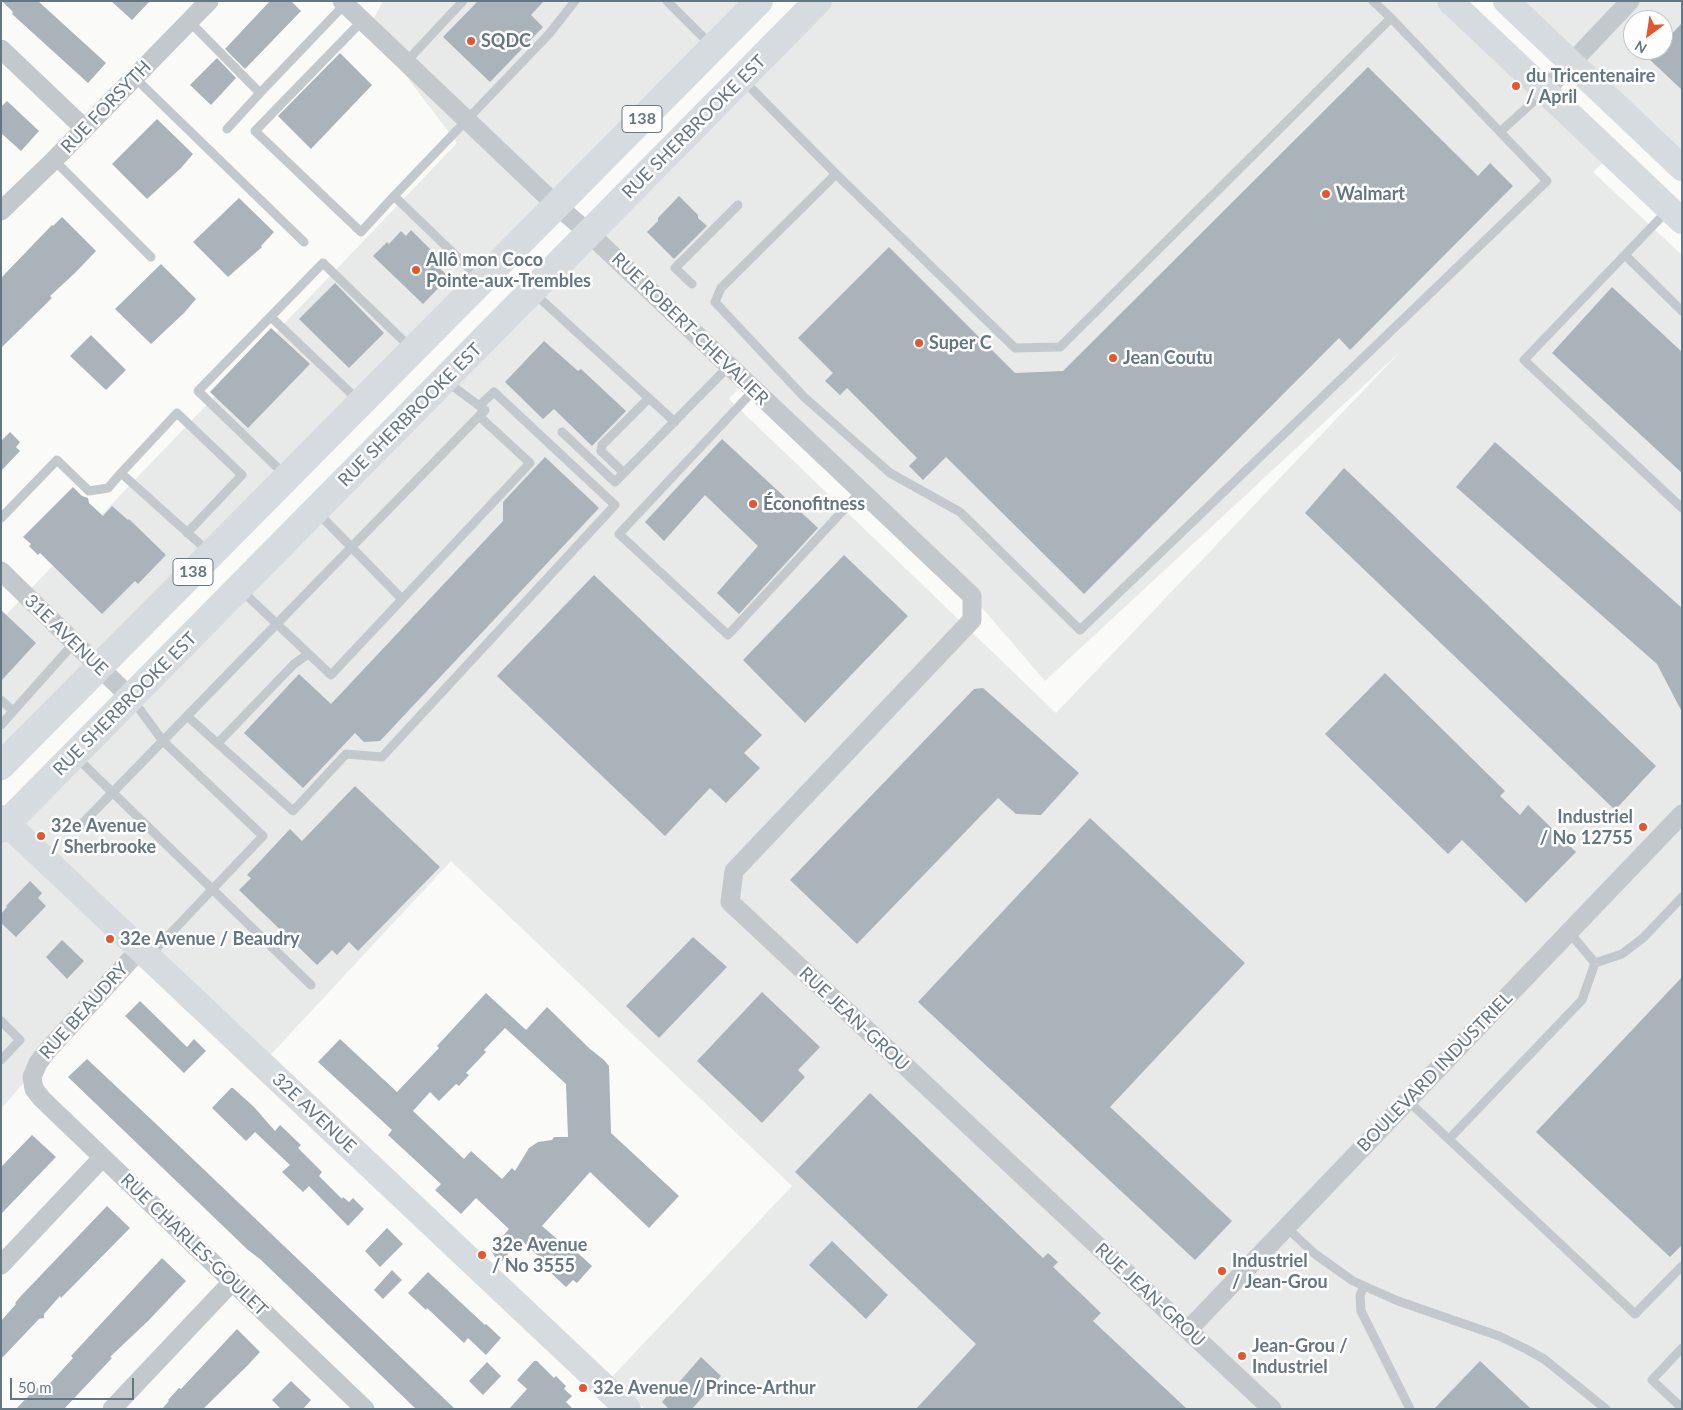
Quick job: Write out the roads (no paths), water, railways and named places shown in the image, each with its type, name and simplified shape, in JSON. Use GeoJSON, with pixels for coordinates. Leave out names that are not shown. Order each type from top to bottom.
{"type":"FeatureCollection","features":[{"type":"Feature","properties":{"kind":"main road","name":"138"},"geometry":{"type":"LineString","coordinates":[[1,766],[759,1]]}},
{"type":"Feature","properties":{"kind":"main road","name":"RUE SHERBROOKE EST"},"geometry":{"type":"LineString","coordinates":[[3,824],[131,698],[818,1]]}},
{"type":"Feature","properties":{"kind":"main road"},"geometry":{"type":"LineString","coordinates":[[721,40],[742,79]]}},
{"type":"Feature","properties":{"kind":"main road"},"geometry":{"type":"LineString","coordinates":[[413,350],[444,380]]}},
{"type":"Feature","properties":{"kind":"main road"},"geometry":{"type":"LineString","coordinates":[[288,477],[316,511]]}},
{"type":"Feature","properties":{"kind":"street","name":"RUE FORSYTH"},"geometry":{"type":"LineString","coordinates":[[1,211],[54,160],[209,1]]}},
{"type":"Feature","properties":{"kind":"street"},"geometry":{"type":"LineString","coordinates":[[1450,1],[1675,215]]}},
{"type":"Feature","properties":{"kind":"street"},"geometry":{"type":"LineString","coordinates":[[1506,1],[1682,168]]}},
{"type":"Feature","properties":{"kind":"street"},"geometry":{"type":"LineString","coordinates":[[1544,92],[1630,1]]}},
{"type":"Feature","properties":{"kind":"street","name":"RUE ROBERT-CHEVALIER"},"geometry":{"type":"LineString","coordinates":[[343,3],[556,205],[590,233],[972,596]]}},
{"type":"Feature","properties":{"kind":"street"},"geometry":{"type":"LineString","coordinates":[[1,49],[84,128]]}},
{"type":"Feature","properties":{"kind":"street","name":"31E AVENUE"},"geometry":{"type":"LineString","coordinates":[[1,571],[131,698]]}},
{"type":"Feature","properties":{"kind":"street","name":"RUE JEAN-GROU"},"geometry":{"type":"LineString","coordinates":[[972,596],[972,620],[734,871],[730,902],[1272,1409]]}},
{"type":"Feature","properties":{"kind":"street","name":"BOULEVARD INDUSTRIEL"},"geometry":{"type":"LineString","coordinates":[[1188,1330],[1682,814]]}},
{"type":"Feature","properties":{"kind":"street","name":"32E AVENUE"},"geometry":{"type":"LineString","coordinates":[[3,824],[144,953],[616,1405]]}},
{"type":"Feature","properties":{"kind":"street","name":"RUE BEAUDRY"},"geometry":{"type":"LineString","coordinates":[[32,1077],[38,1063],[47,1051],[144,953]]}},
{"type":"Feature","properties":{"kind":"street","name":"RUE CHARLES-GOULET"},"geometry":{"type":"LineString","coordinates":[[32,1077],[34,1089],[42,1100],[361,1407]]}},
{"type":"Feature","properties":{"kind":"street"},"geometry":{"type":"LineString","coordinates":[[1,1265],[102,1158]]}},
{"type":"Feature","properties":{"kind":"street"},"geometry":{"type":"LineString","coordinates":[[112,1409],[232,1282]]}},
{"type":"Feature","properties":{"kind":"lane"},"geometry":{"type":"LineString","coordinates":[[406,62],[463,1]]}},
{"type":"Feature","properties":{"kind":"lane"},"geometry":{"type":"LineString","coordinates":[[362,21],[255,131],[361,232],[549,34],[575,1]]}},
{"type":"Feature","properties":{"kind":"lane"},"geometry":{"type":"LineString","coordinates":[[667,1],[721,40]]}},
{"type":"Feature","properties":{"kind":"lane"},"geometry":{"type":"LineString","coordinates":[[836,174],[721,288],[715,302],[804,397],[890,472],[960,512],[1080,630],[1546,181],[1373,1]]}},
{"type":"Feature","properties":{"kind":"lane"},"geometry":{"type":"LineString","coordinates":[[227,129],[343,3]]}},
{"type":"Feature","properties":{"kind":"lane"},"geometry":{"type":"LineString","coordinates":[[742,79],[836,174],[1015,348],[1060,347],[1391,18]]}},
{"type":"Feature","properties":{"kind":"lane"},"geometry":{"type":"LineString","coordinates":[[190,22],[260,93]]}},
{"type":"Feature","properties":{"kind":"lane"},"geometry":{"type":"LineString","coordinates":[[134,77],[304,242]]}},
{"type":"Feature","properties":{"kind":"lane"},"geometry":{"type":"LineString","coordinates":[[1500,132],[1544,92]]}},
{"type":"Feature","properties":{"kind":"lane"},"geometry":{"type":"LineString","coordinates":[[54,160],[151,256]]}},
{"type":"Feature","properties":{"kind":"lane"},"geometry":{"type":"LineString","coordinates":[[394,196],[481,280]]}},
{"type":"Feature","properties":{"kind":"lane"},"geometry":{"type":"LineString","coordinates":[[692,284],[675,268],[738,205]]}},
{"type":"Feature","properties":{"kind":"lane"},"geometry":{"type":"LineString","coordinates":[[1675,215],[1625,255],[1524,360],[1682,508]]}},
{"type":"Feature","properties":{"kind":"lane"},"geometry":{"type":"LineString","coordinates":[[1625,255],[1682,311]]}},
{"type":"Feature","properties":{"kind":"lane"},"geometry":{"type":"LineString","coordinates":[[288,477],[198,391],[323,263],[413,350]]}},
{"type":"Feature","properties":{"kind":"lane"},"geometry":{"type":"LineString","coordinates":[[532,291],[675,422]]}},
{"type":"Feature","properties":{"kind":"lane"},"geometry":{"type":"LineString","coordinates":[[271,317],[361,403]]}},
{"type":"Feature","properties":{"kind":"lane"},"geometry":{"type":"LineString","coordinates":[[562,432],[615,482],[729,366]]}},
{"type":"Feature","properties":{"kind":"lane"},"geometry":{"type":"LineString","coordinates":[[77,829],[485,410],[444,380]]}},
{"type":"Feature","properties":{"kind":"lane"},"geometry":{"type":"LineString","coordinates":[[754,390],[620,534],[728,635],[861,491]]}},
{"type":"Feature","properties":{"kind":"lane"},"geometry":{"type":"LineString","coordinates":[[187,716],[293,810],[346,754],[382,757],[615,505],[494,392],[480,405]]}},
{"type":"Feature","properties":{"kind":"lane"},"geometry":{"type":"LineString","coordinates":[[624,473],[601,451],[602,444],[649,398]]}},
{"type":"Feature","properties":{"kind":"lane"},"geometry":{"type":"LineString","coordinates":[[1,518],[57,460],[89,491],[108,488],[177,413],[242,475],[187,533]]}},
{"type":"Feature","properties":{"kind":"lane"},"geometry":{"type":"LineString","coordinates":[[239,588],[331,675],[530,463],[479,416]]}},
{"type":"Feature","properties":{"kind":"lane"},"geometry":{"type":"LineString","coordinates":[[121,473],[211,554]]}},
{"type":"Feature","properties":{"kind":"lane"},"geometry":{"type":"LineString","coordinates":[[316,511],[402,599]]}},
{"type":"Feature","properties":{"kind":"lane"},"geometry":{"type":"LineString","coordinates":[[1,725],[74,643]]}},
{"type":"Feature","properties":{"kind":"lane"},"geometry":{"type":"LineString","coordinates":[[218,743],[294,664],[308,654]]}},
{"type":"Feature","properties":{"kind":"lane"},"geometry":{"type":"LineString","coordinates":[[131,698],[163,741],[264,836],[213,889],[144,953]]}},
{"type":"Feature","properties":{"kind":"lane"},"geometry":{"type":"LineString","coordinates":[[1,700],[13,712]]}},
{"type":"Feature","properties":{"kind":"lane"},"geometry":{"type":"LineString","coordinates":[[74,755],[311,985]]}},
{"type":"Feature","properties":{"kind":"lane"},"geometry":{"type":"LineString","coordinates":[[1595,963],[1622,954],[1636,943],[1682,897]]}},
{"type":"Feature","properties":{"kind":"lane"},"geometry":{"type":"LineString","coordinates":[[1569,932],[1595,963]]}},
{"type":"Feature","properties":{"kind":"lane"},"geometry":{"type":"LineString","coordinates":[[1449,1139],[1582,1000],[1595,963]]}},
{"type":"Feature","properties":{"kind":"lane"},"geometry":{"type":"LineString","coordinates":[[1,1021],[20,1040],[1,1060]]}},
{"type":"Feature","properties":{"kind":"lane"},"geometry":{"type":"LineString","coordinates":[[1407,1100],[1635,1314],[1682,1266]]}},
{"type":"Feature","properties":{"kind":"lane"},"geometry":{"type":"LineString","coordinates":[[1286,1227],[1334,1269],[1364,1287],[1398,1301],[1499,1336],[1526,1348],[1544,1359],[1606,1409]]}},
{"type":"Feature","properties":{"kind":"lane"},"geometry":{"type":"LineString","coordinates":[[1364,1287],[1360,1295],[1361,1311],[1410,1409]]}},
{"type":"Feature","properties":{"kind":"lane"},"geometry":{"type":"LineString","coordinates":[[1682,1348],[1652,1380],[1682,1408]]}},
{"type":"Feature","properties":{"kind":"place","name":"SQDC"},"geometry":{"type":"Point","coordinates":[471,41]}},
{"type":"Feature","properties":{"kind":"place","name":"du Tricentenaire / April"},"geometry":{"type":"Point","coordinates":[1516,86]}},
{"type":"Feature","properties":{"kind":"place","name":"Walmart"},"geometry":{"type":"Point","coordinates":[1326,194]}},
{"type":"Feature","properties":{"kind":"place","name":"Allô mon Coco Pointe-aux-Trembles"},"geometry":{"type":"Point","coordinates":[416,270]}},
{"type":"Feature","properties":{"kind":"place","name":"Super C"},"geometry":{"type":"Point","coordinates":[919,343]}},
{"type":"Feature","properties":{"kind":"place","name":"Jean Coutu"},"geometry":{"type":"Point","coordinates":[1113,358]}},
{"type":"Feature","properties":{"kind":"place","name":"Éconofitness"},"geometry":{"type":"Point","coordinates":[753,504]}},
{"type":"Feature","properties":{"kind":"place","name":"Industriel / No 12755"},"geometry":{"type":"Point","coordinates":[1643,827]}},
{"type":"Feature","properties":{"kind":"place","name":"32e Avenue / Sherbrooke"},"geometry":{"type":"Point","coordinates":[41,836]}},
{"type":"Feature","properties":{"kind":"place","name":"32e Avenue / Beaudry"},"geometry":{"type":"Point","coordinates":[110,939]}},
{"type":"Feature","properties":{"kind":"place","name":"32e Avenue / No 3555"},"geometry":{"type":"Point","coordinates":[482,1255]}},
{"type":"Feature","properties":{"kind":"place","name":"Industriel / Jean-Grou"},"geometry":{"type":"Point","coordinates":[1222,1271]}},
{"type":"Feature","properties":{"kind":"place","name":"Jean-Grou / Industriel"},"geometry":{"type":"Point","coordinates":[1242,1356]}},
{"type":"Feature","properties":{"kind":"place","name":"32e Avenue / Prince-Arthur"},"geometry":{"type":"Point","coordinates":[583,1388]}}]}
